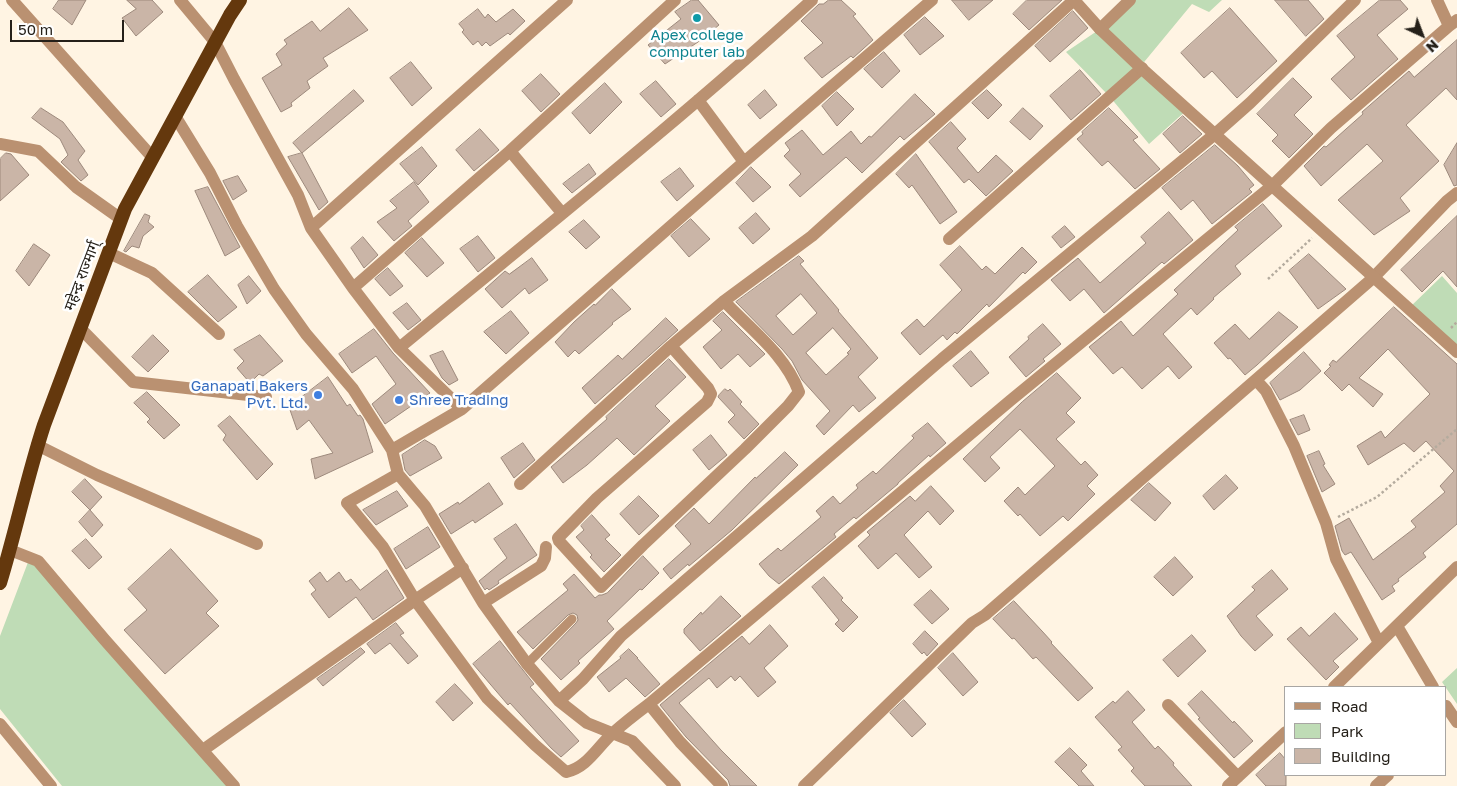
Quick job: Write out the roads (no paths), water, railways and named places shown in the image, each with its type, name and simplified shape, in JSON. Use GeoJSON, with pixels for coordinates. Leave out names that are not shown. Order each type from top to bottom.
{"type":"FeatureCollection","features":[{"type":"Feature","properties":{"kind":"highway","name":"महेन्द्र राज्मार्ग्"},"geometry":{"type":"LineString","coordinates":[[0,583],[37,445],[125,209],[215,42],[240,0]]}},
{"type":"Feature","properties":{"kind":"street"},"geometry":{"type":"LineString","coordinates":[[12,0],[152,158]]}},
{"type":"Feature","properties":{"kind":"street"},"geometry":{"type":"LineString","coordinates":[[180,0],[215,42],[294,187],[311,228],[353,288],[399,348],[462,409]]}},
{"type":"Feature","properties":{"kind":"street"},"geometry":{"type":"LineString","coordinates":[[311,228],[567,0]]}},
{"type":"Feature","properties":{"kind":"street"},"geometry":{"type":"LineString","coordinates":[[353,288],[510,151],[675,0]]}},
{"type":"Feature","properties":{"kind":"street"},"geometry":{"type":"LineString","coordinates":[[399,348],[698,100],[812,0]]}},
{"type":"Feature","properties":{"kind":"street"},"geometry":{"type":"LineString","coordinates":[[392,450],[462,409],[932,0]]}},
{"type":"Feature","properties":{"kind":"street"},"geometry":{"type":"LineString","coordinates":[[520,484],[671,346],[724,301],[812,236],[1074,0],[1100,29],[1142,68],[1457,352]]}},
{"type":"Feature","properties":{"kind":"street"},"geometry":{"type":"LineString","coordinates":[[1100,29],[1130,0]]}},
{"type":"Feature","properties":{"kind":"street"},"geometry":{"type":"LineString","coordinates":[[559,701],[583,679],[621,636],[942,359],[1215,134],[1250,103],[1356,0]]}},
{"type":"Feature","properties":{"kind":"street"},"geometry":{"type":"LineString","coordinates":[[398,474],[348,503],[383,547],[415,600],[487,698],[566,772],[575,770],[612,734],[1011,400],[1272,186],[1331,128],[1453,23],[1437,0]]}},
{"type":"Feature","properties":{"kind":"street"},"geometry":{"type":"LineString","coordinates":[[949,239],[1142,68]]}},
{"type":"Feature","properties":{"kind":"street"},"geometry":{"type":"LineString","coordinates":[[698,100],[744,162]]}},
{"type":"Feature","properties":{"kind":"street"},"geometry":{"type":"LineString","coordinates":[[175,116],[210,173],[237,226],[274,289],[306,334],[353,389],[392,450],[398,474],[425,506],[483,603],[527,664],[559,701],[588,723],[612,734],[632,740],[675,786]]}},
{"type":"Feature","properties":{"kind":"street"},"geometry":{"type":"LineString","coordinates":[[0,144],[38,151],[76,188],[121,219]]}},
{"type":"Feature","properties":{"kind":"street"},"geometry":{"type":"LineString","coordinates":[[510,151],[562,213]]}},
{"type":"Feature","properties":{"kind":"street"},"geometry":{"type":"LineString","coordinates":[[804,786],[972,623],[985,615],[1373,278],[1447,201],[1457,194]]}},
{"type":"Feature","properties":{"kind":"street"},"geometry":{"type":"LineString","coordinates":[[109,252],[152,273],[219,334]]}},
{"type":"Feature","properties":{"kind":"street"},"geometry":{"type":"LineString","coordinates":[[671,346],[708,388],[711,394],[707,402],[597,498],[558,537],[559,541],[601,587],[745,450],[799,392],[794,378],[775,352],[724,301]]}},
{"type":"Feature","properties":{"kind":"street"},"geometry":{"type":"LineString","coordinates":[[80,328],[133,382],[266,397]]}},
{"type":"Feature","properties":{"kind":"street"},"geometry":{"type":"LineString","coordinates":[[1256,380],[1266,391],[1294,446],[1326,523],[1336,559],[1379,643]]}},
{"type":"Feature","properties":{"kind":"street"},"geometry":{"type":"LineString","coordinates":[[37,445],[97,475],[257,544]]}},
{"type":"Feature","properties":{"kind":"street"},"geometry":{"type":"LineString","coordinates":[[483,603],[541,566],[545,558],[546,547]]}},
{"type":"Feature","properties":{"kind":"street"},"geometry":{"type":"LineString","coordinates":[[10,550],[38,561],[234,786]]}},
{"type":"Feature","properties":{"kind":"street"},"geometry":{"type":"LineString","coordinates":[[1336,686],[1457,567]]}},
{"type":"Feature","properties":{"kind":"street"},"geometry":{"type":"LineString","coordinates":[[203,750],[463,568]]}},
{"type":"Feature","properties":{"kind":"street"},"geometry":{"type":"LineString","coordinates":[[1396,626],[1432,686]]}},
{"type":"Feature","properties":{"kind":"street"},"geometry":{"type":"LineString","coordinates":[[649,704],[680,742],[722,786]]}},
{"type":"Feature","properties":{"kind":"street"},"geometry":{"type":"LineString","coordinates":[[1168,705],[1238,777]]}},
{"type":"Feature","properties":{"kind":"street"},"geometry":{"type":"LineString","coordinates":[[1447,707],[1457,722]]}},
{"type":"Feature","properties":{"kind":"street"},"geometry":{"type":"LineString","coordinates":[[0,724],[51,786]]}},
{"type":"Feature","properties":{"kind":"street"},"geometry":{"type":"LineString","coordinates":[[1228,786],[1284,734]]}},
{"type":"Feature","properties":{"kind":"street"},"geometry":{"type":"LineString","coordinates":[[1376,786],[1387,776]]}},
{"type":"Feature","properties":{"kind":"lane"},"geometry":{"type":"LineString","coordinates":[[527,664],[572,619]]}},
{"type":"Feature","properties":{"kind":"place","name":"Apex college computer lab"},"geometry":{"type":"Point","coordinates":[697,18]}},
{"type":"Feature","properties":{"kind":"place","name":"Ganapati Bakers Pvt. Ltd."},"geometry":{"type":"Point","coordinates":[318,395]}},
{"type":"Feature","properties":{"kind":"place","name":"Shree Trading"},"geometry":{"type":"Point","coordinates":[399,400]}}]}
